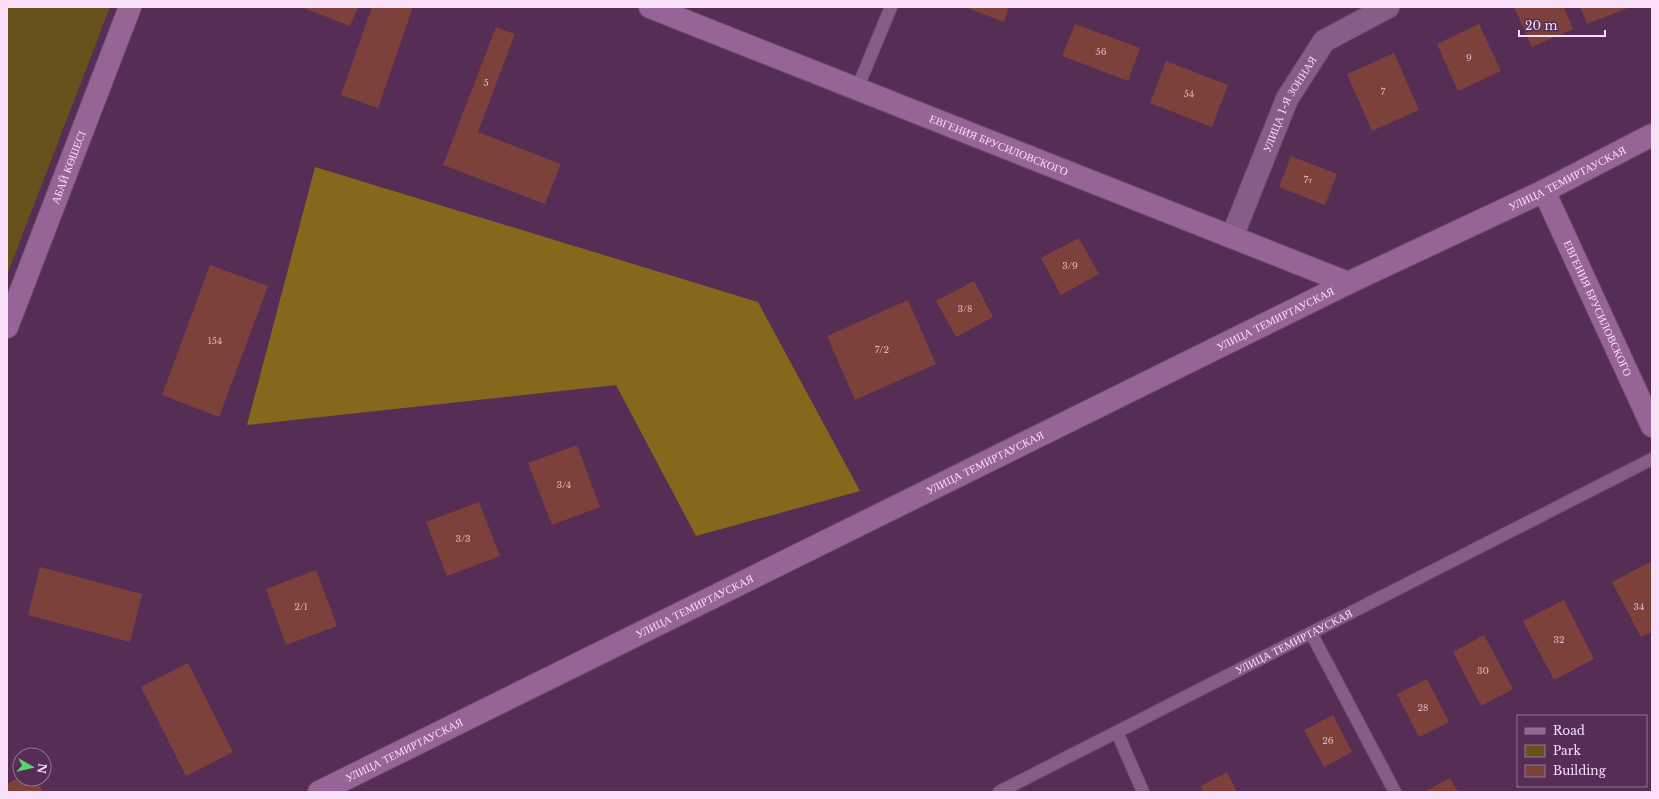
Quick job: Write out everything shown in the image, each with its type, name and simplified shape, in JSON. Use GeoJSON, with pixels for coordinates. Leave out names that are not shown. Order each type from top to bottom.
{"type":"FeatureCollection","features":[{"type":"Feature","properties":{"kind":"street","name":"АБАЙ КӨШЕСІ"},"geometry":{"type":"LineString","coordinates":[[7,327],[130,7]]}},
{"type":"Feature","properties":{"kind":"street","name":"ЕВГЕНИЯ БРУСИЛОВСКОГО"},"geometry":{"type":"LineString","coordinates":[[650,7],[1348,283]]}},
{"type":"Feature","properties":{"kind":"street","name":"УЛИЦА 1-Я ЗОННАЯ"},"geometry":{"type":"LineString","coordinates":[[1232,237],[1287,99],[1324,41],[1388,7]]}},
{"type":"Feature","properties":{"kind":"street","name":"УЛИЦА ТЕМИРТАУСКАЯ"},"geometry":{"type":"LineString","coordinates":[[318,792],[1348,283],[1544,191],[1652,135]]}},
{"type":"Feature","properties":{"kind":"street","name":"ЕВГЕНИЯ БРУСИЛОВСКОГО"},"geometry":{"type":"LineString","coordinates":[[1544,191],[1652,426]]}},
{"type":"Feature","properties":{"kind":"lane"},"geometry":{"type":"LineString","coordinates":[[857,89],[891,7]]}},
{"type":"Feature","properties":{"kind":"lane","name":"УЛИЦА ТЕМИРТАУСКАЯ"},"geometry":{"type":"LineString","coordinates":[[999,792],[1652,459]]}},
{"type":"Feature","properties":{"kind":"lane"},"geometry":{"type":"LineString","coordinates":[[1311,633],[1395,792]]}},
{"type":"Feature","properties":{"kind":"lane"},"geometry":{"type":"LineString","coordinates":[[1117,732],[1143,792]]}},
{"type":"Feature","properties":{"kind":"green space"},"geometry":{"type":"Polygon","coordinates":[[[7,7],[110,7],[7,275],[7,7]]]}},
{"type":"Feature","properties":{"kind":"shaded area"},"geometry":{"type":"Polygon","coordinates":[[[315,167],[758,302],[860,491],[696,536],[616,385],[247,425],[315,167]]]}},
{"type":"Feature","properties":{"kind":"building"},"geometry":{"type":"Polygon","coordinates":[[[301,7],[358,7],[350,26],[301,7]]]}},
{"type":"Feature","properties":{"kind":"building"},"geometry":{"type":"Polygon","coordinates":[[[372,7],[413,7],[378,108],[341,95],[372,7]]]}},
{"type":"Feature","properties":{"kind":"building"},"geometry":{"type":"Polygon","coordinates":[[[965,7],[1009,7],[1004,22],[965,7]]]}},
{"type":"Feature","properties":{"kind":"building"},"geometry":{"type":"Polygon","coordinates":[[[1514,7],[1564,7],[1573,29],[1532,47],[1514,7]]]}},
{"type":"Feature","properties":{"kind":"building"},"geometry":{"type":"Polygon","coordinates":[[[1580,7],[1630,7],[1587,24],[1580,7]]]}},
{"type":"Feature","properties":{"kind":"building"},"geometry":{"type":"Polygon","coordinates":[[[1075,24],[1140,48],[1128,81],[1062,56],[1075,24]]]}},
{"type":"Feature","properties":{"kind":"building"},"geometry":{"type":"Polygon","coordinates":[[[1479,24],[1501,71],[1458,91],[1437,44],[1479,24]]]}},
{"type":"Feature","properties":{"kind":"building"},"geometry":{"type":"Polygon","coordinates":[[[496,27],[515,34],[478,132],[561,164],[545,204],[443,165],[496,27]]]}},
{"type":"Feature","properties":{"kind":"building"},"geometry":{"type":"Polygon","coordinates":[[[1394,53],[1419,110],[1372,131],[1347,74],[1394,53]]]}},
{"type":"Feature","properties":{"kind":"building"},"geometry":{"type":"Polygon","coordinates":[[[1166,61],[1228,85],[1212,127],[1150,103],[1166,61]]]}},
{"type":"Feature","properties":{"kind":"building"},"geometry":{"type":"Polygon","coordinates":[[[1291,156],[1337,174],[1325,205],[1279,187],[1291,156]]]}},
{"type":"Feature","properties":{"kind":"building"},"geometry":{"type":"Polygon","coordinates":[[[1079,238],[1099,274],[1061,295],[1041,258],[1079,238]]]}},
{"type":"Feature","properties":{"kind":"building"},"geometry":{"type":"Polygon","coordinates":[[[210,265],[268,286],[219,417],[162,395],[210,265]]]}},
{"type":"Feature","properties":{"kind":"building"},"geometry":{"type":"Polygon","coordinates":[[[974,281],[993,317],[956,337],[936,301],[974,281]]]}},
{"type":"Feature","properties":{"kind":"building"},"geometry":{"type":"Polygon","coordinates":[[[908,300],[936,364],[855,400],[827,336],[908,300]]]}},
{"type":"Feature","properties":{"kind":"building"},"geometry":{"type":"Polygon","coordinates":[[[577,445],[600,507],[552,525],[528,463],[577,445]]]}},
{"type":"Feature","properties":{"kind":"building"},"geometry":{"type":"Polygon","coordinates":[[[479,502],[500,556],[447,576],[426,522],[479,502]]]}},
{"type":"Feature","properties":{"kind":"building"},"geometry":{"type":"Polygon","coordinates":[[[1652,561],[1652,632],[1641,637],[1612,582],[1652,561]]]}},
{"type":"Feature","properties":{"kind":"building"},"geometry":{"type":"Polygon","coordinates":[[[40,567],[142,594],[130,642],[28,615],[40,567]]]}},
{"type":"Feature","properties":{"kind":"building"},"geometry":{"type":"Polygon","coordinates":[[[316,570],[337,626],[286,645],[266,589],[316,570]]]}},
{"type":"Feature","properties":{"kind":"building"},"geometry":{"type":"Polygon","coordinates":[[[1564,600],[1594,659],[1554,680],[1523,621],[1564,600]]]}},
{"type":"Feature","properties":{"kind":"building"},"geometry":{"type":"Polygon","coordinates":[[[1484,635],[1513,689],[1481,706],[1453,652],[1484,635]]]}},
{"type":"Feature","properties":{"kind":"building"},"geometry":{"type":"Polygon","coordinates":[[[188,663],[233,752],[186,776],[141,687],[188,663]]]}},
{"type":"Feature","properties":{"kind":"building"},"geometry":{"type":"Polygon","coordinates":[[[1427,679],[1449,722],[1419,737],[1397,694],[1427,679]]]}},
{"type":"Feature","properties":{"kind":"building"},"geometry":{"type":"Polygon","coordinates":[[[1333,715],[1352,752],[1324,767],[1304,730],[1333,715]]]}},
{"type":"Feature","properties":{"kind":"building"},"geometry":{"type":"Polygon","coordinates":[[[1227,772],[1237,792],[1204,792],[1201,786],[1227,772]]]}},
{"type":"Feature","properties":{"kind":"building"},"geometry":{"type":"Polygon","coordinates":[[[1450,778],[1458,792],[1424,792],[1450,778]]]}},
{"type":"Feature","properties":{"kind":"building"},"geometry":{"type":"Polygon","coordinates":[[[12,781],[12,787],[40,787],[43,792],[7,792],[7,784],[12,781]]]}}]}
